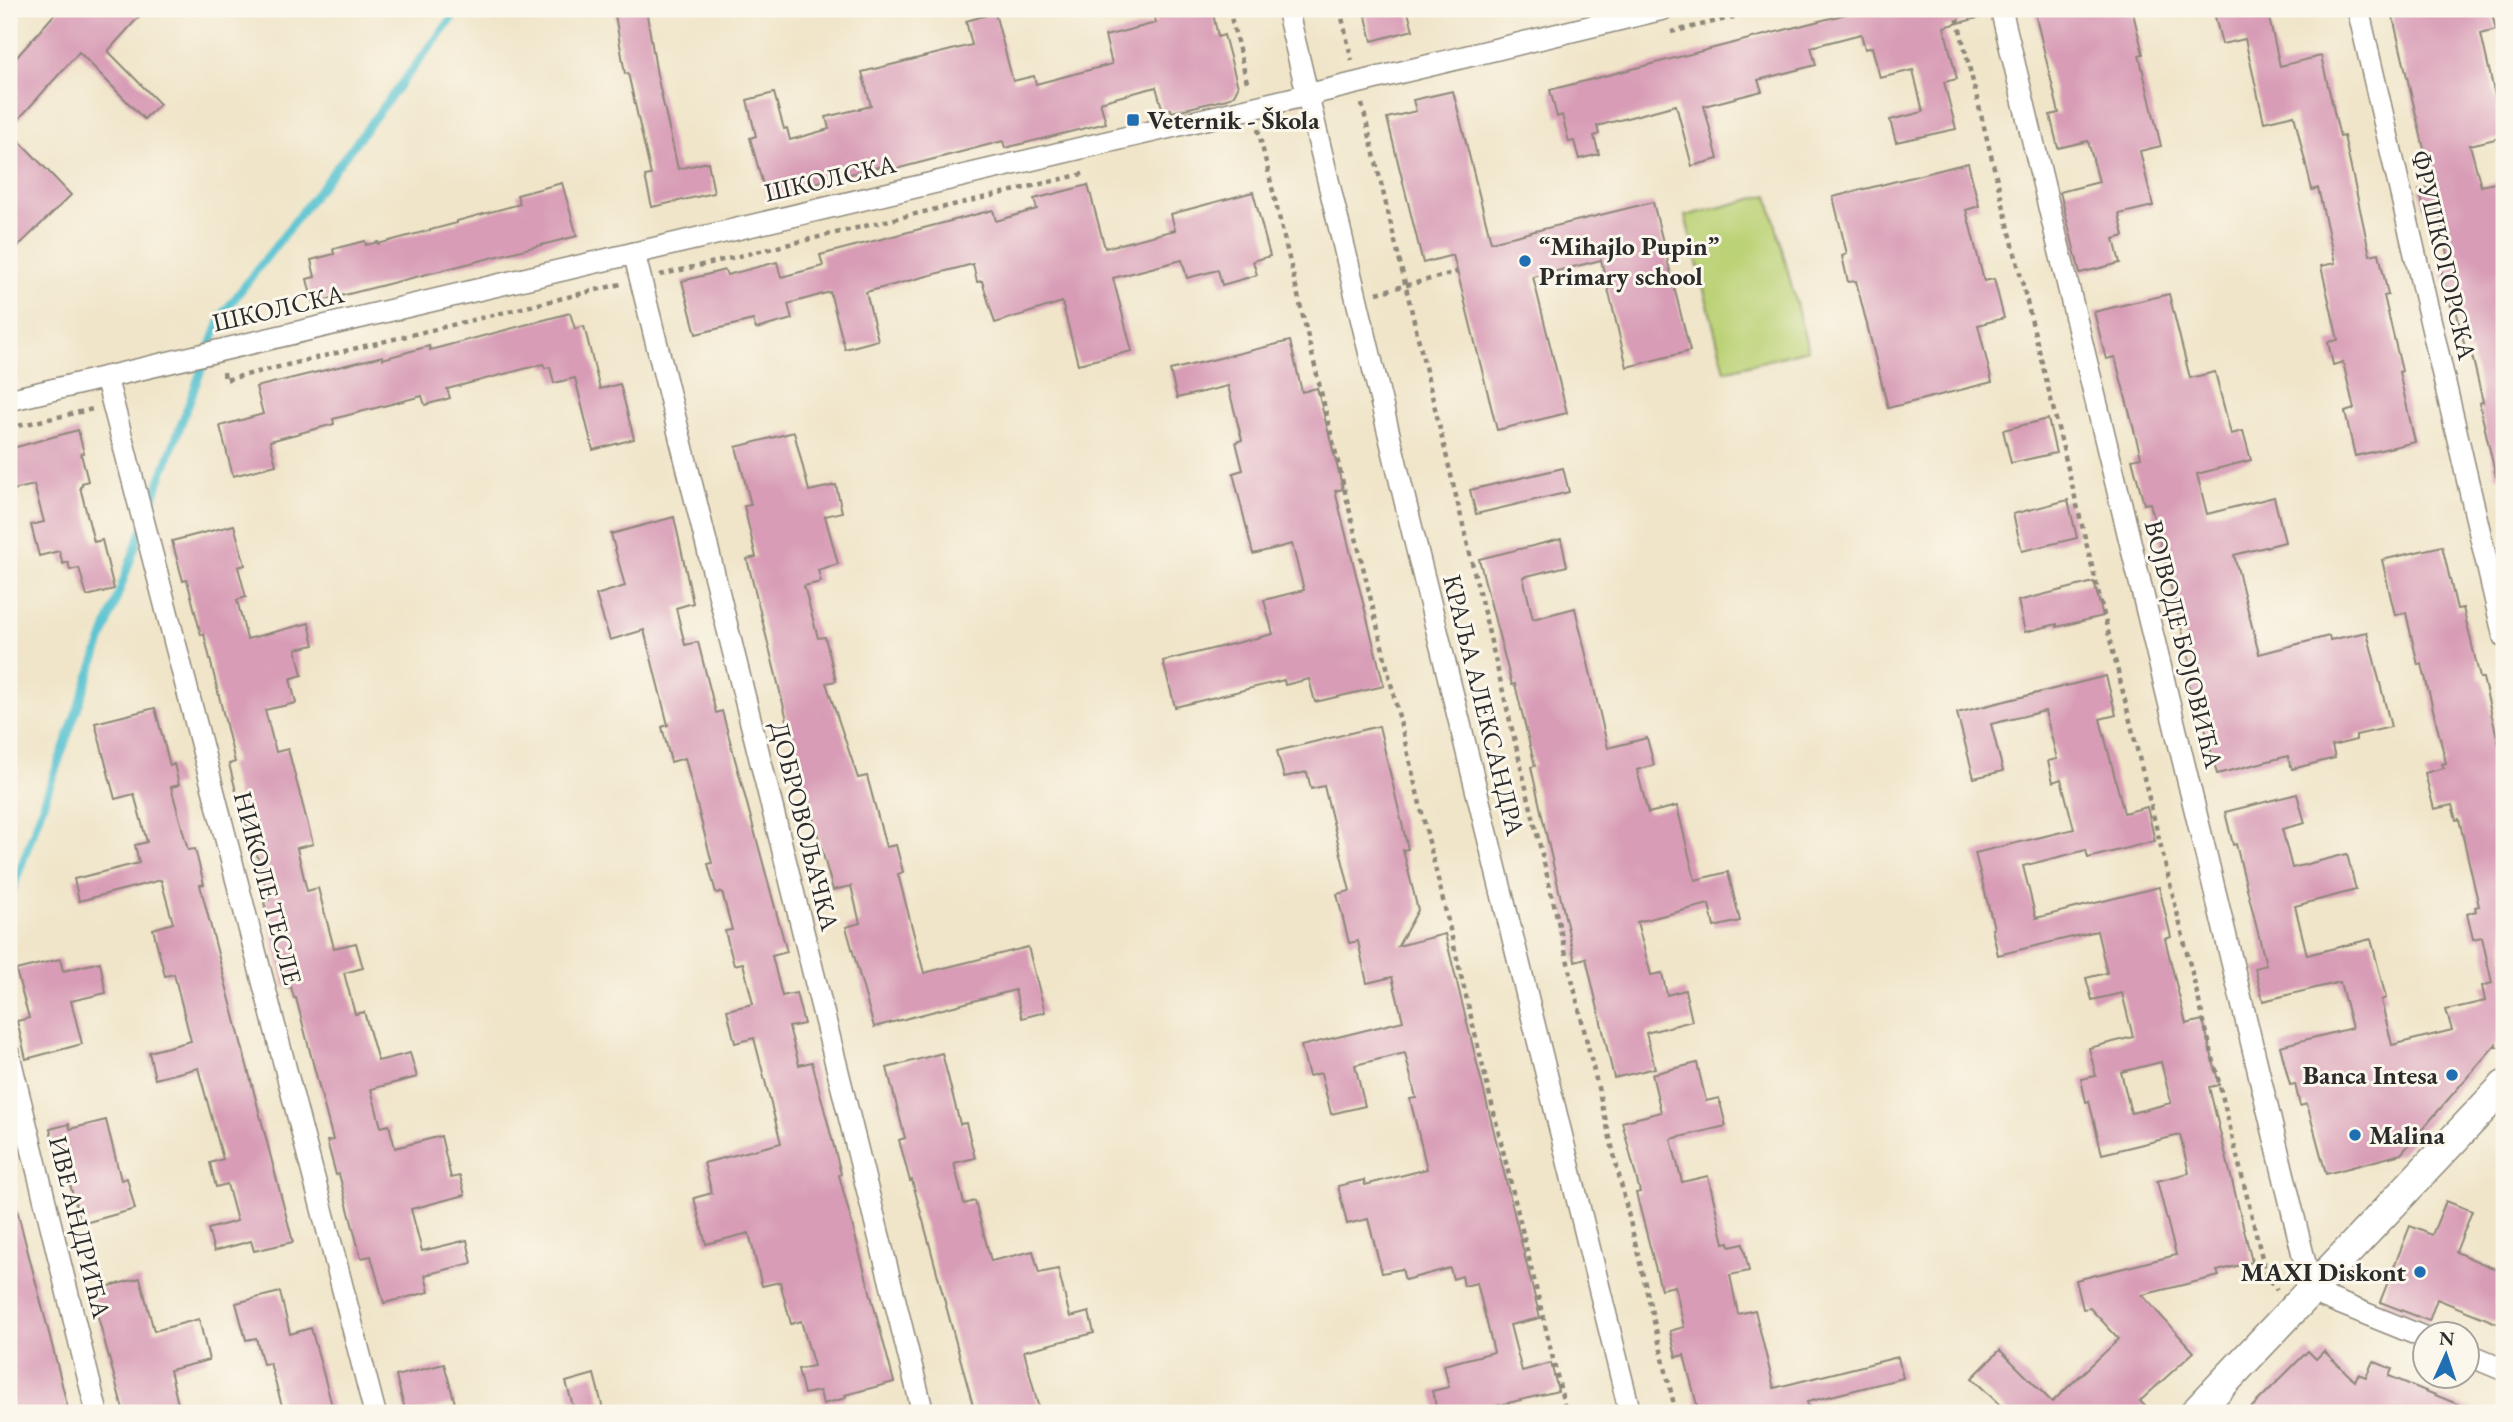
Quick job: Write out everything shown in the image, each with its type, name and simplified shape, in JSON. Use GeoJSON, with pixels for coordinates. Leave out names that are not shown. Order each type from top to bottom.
{"type":"FeatureCollection","features":[{"type":"Feature","properties":{"kind":"street","name":"КРАЉА АЛЕКСАНДРА"},"geometry":{"type":"LineString","coordinates":[[1287,9],[1630,1413]]}},
{"type":"Feature","properties":{"kind":"street","name":"ШКОЛСКА"},"geometry":{"type":"LineString","coordinates":[[9,400],[1663,9]]}},
{"type":"Feature","properties":{"kind":"street","name":"ВОЈВОДЕ БОЈОВИЋА"},"geometry":{"type":"LineString","coordinates":[[2001,9],[2303,1301]]}},
{"type":"Feature","properties":{"kind":"street","name":"ФРУШКОГОРСКА"},"geometry":{"type":"LineString","coordinates":[[2358,9],[2504,637]]}},
{"type":"Feature","properties":{"kind":"street","name":"ДОБРОВОЉАЧКА"},"geometry":{"type":"LineString","coordinates":[[634,253],[923,1413]]}},
{"type":"Feature","properties":{"kind":"street","name":"НИКОЛЕ ТЕСЛЕ"},"geometry":{"type":"LineString","coordinates":[[106,377],[374,1413]]}},
{"type":"Feature","properties":{"kind":"street","name":"ИВЕ АНДРИЋА"},"geometry":{"type":"LineString","coordinates":[[9,1055],[97,1413]]}},
{"type":"Feature","properties":{"kind":"street"},"geometry":{"type":"LineString","coordinates":[[2194,1413],[2504,1086]]}},
{"type":"Feature","properties":{"kind":"street"},"geometry":{"type":"LineString","coordinates":[[2303,1301],[2412,1334]]}},
{"type":"Feature","properties":{"kind":"street"},"geometry":{"type":"LineString","coordinates":[[2482,1361],[2504,1370]]}},
{"type":"Feature","properties":{"kind":"path"},"geometry":{"type":"LineString","coordinates":[[1229,9],[1566,1413]]}},
{"type":"Feature","properties":{"kind":"path"},"geometry":{"type":"LineString","coordinates":[[1340,9],[1676,1413]]}},
{"type":"Feature","properties":{"kind":"path"},"geometry":{"type":"LineString","coordinates":[[1955,9],[2267,1278],[2303,1301]]}},
{"type":"Feature","properties":{"kind":"path"},"geometry":{"type":"LineString","coordinates":[[1356,298],[1457,272]]}},
{"type":"Feature","properties":{"kind":"path"},"geometry":{"type":"LineString","coordinates":[[9,428],[113,404]]}},
{"type":"Feature","properties":{"kind":"green space"},"geometry":{"type":"Polygon","coordinates":[[[1768,195],[1808,350],[1725,371],[1685,216],[1768,195]]]}},
{"type":"Feature","properties":{"kind":"building"},"geometry":{"type":"Polygon","coordinates":[[[59,9],[146,9],[108,51],[160,104],[144,119],[79,52],[9,130],[9,66],[59,9]]]}},
{"type":"Feature","properties":{"kind":"building"},"geometry":{"type":"Polygon","coordinates":[[[614,9],[646,9],[657,75],[678,169],[708,162],[714,193],[652,207],[645,176],[651,175],[628,73],[625,74],[614,9]]]}},
{"type":"Feature","properties":{"kind":"building"},"geometry":{"type":"Polygon","coordinates":[[[1153,9],[1212,9],[1218,37],[1224,35],[1238,87],[1234,95],[1172,112],[1171,109],[1163,111],[1156,87],[1100,102],[1106,123],[1005,148],[1003,141],[888,171],[886,165],[811,184],[812,187],[767,199],[750,138],[756,136],[747,100],[774,93],[784,129],[787,128],[790,140],[829,129],[826,117],[871,106],[862,72],[972,45],[966,21],[995,13],[1013,81],[1034,76],[1036,84],[1112,64],[1105,36],[1156,23],[1153,9]]]}},
{"type":"Feature","properties":{"kind":"building"},"geometry":{"type":"Polygon","coordinates":[[[1364,9],[1407,9],[1413,30],[1372,41],[1364,9]]]}},
{"type":"Feature","properties":{"kind":"building"},"geometry":{"type":"Polygon","coordinates":[[[1866,9],[1985,9],[1985,16],[1944,27],[1957,79],[1944,82],[1956,129],[1896,142],[1890,120],[1923,112],[1913,70],[1880,78],[1872,47],[1865,49],[1861,34],[1811,47],[1816,65],[1758,80],[1762,91],[1704,106],[1718,159],[1692,166],[1676,105],[1597,126],[1599,134],[1594,136],[1599,154],[1579,159],[1574,141],[1569,142],[1562,115],[1557,117],[1550,90],[1866,9]]]}},
{"type":"Feature","properties":{"kind":"building"},"geometry":{"type":"Polygon","coordinates":[[[2034,9],[2132,9],[2143,54],[2139,55],[2161,146],[2140,151],[2153,206],[2119,214],[2124,236],[2114,239],[2120,263],[2080,273],[2060,192],[2099,182],[2088,141],[2058,148],[2050,115],[2059,113],[2034,9]]]}},
{"type":"Feature","properties":{"kind":"building"},"geometry":{"type":"Polygon","coordinates":[[[2233,9],[2267,9],[2280,66],[2321,56],[2340,137],[2344,136],[2370,255],[2379,253],[2388,295],[2384,296],[2415,442],[2355,456],[2345,412],[2354,409],[2343,362],[2333,365],[2328,342],[2338,340],[2321,266],[2335,263],[2318,188],[2312,190],[2294,115],[2264,122],[2245,39],[2222,44],[2214,13],[2233,9]]]}},
{"type":"Feature","properties":{"kind":"building"},"geometry":{"type":"Polygon","coordinates":[[[2391,9],[2491,9],[2496,30],[2481,34],[2496,100],[2504,98],[2504,137],[2470,145],[2481,186],[2504,181],[2504,476],[2496,477],[2479,403],[2483,402],[2471,351],[2466,352],[2455,305],[2450,306],[2440,265],[2450,263],[2438,210],[2425,213],[2419,190],[2433,187],[2391,9]]]}},
{"type":"Feature","properties":{"kind":"building","name":"“Mihajlo Pupin” Primary school"},"geometry":{"type":"Polygon","coordinates":[[[1453,91],[1491,242],[1653,202],[1690,351],[1627,367],[1601,260],[1533,277],[1567,413],[1497,430],[1453,255],[1423,263],[1387,118],[1416,111],[1413,100],[1453,91]]]}},
{"type":"Feature","properties":{"kind":"building"},"geometry":{"type":"Polygon","coordinates":[[[9,130],[71,195],[9,255],[9,130]]]}},
{"type":"Feature","properties":{"kind":"building"},"geometry":{"type":"Polygon","coordinates":[[[1968,163],[1979,206],[1966,210],[1984,281],[1994,279],[2004,318],[1978,325],[1992,382],[1888,408],[1856,281],[1848,282],[1842,256],[1847,254],[1833,197],[1968,163]]]}},
{"type":"Feature","properties":{"kind":"building"},"geometry":{"type":"Polygon","coordinates":[[[562,183],[577,236],[313,303],[307,279],[315,277],[311,260],[334,254],[333,249],[365,241],[366,245],[378,244],[457,223],[520,204],[517,195],[562,183]]]}},
{"type":"Feature","properties":{"kind":"building"},"geometry":{"type":"Polygon","coordinates":[[[1088,185],[1105,248],[1175,230],[1171,214],[1253,192],[1270,256],[1253,261],[1257,275],[1222,285],[1218,270],[1187,278],[1182,260],[1113,278],[1132,351],[1078,364],[1062,302],[995,323],[982,281],[977,282],[973,264],[866,292],[878,340],[845,349],[830,292],[788,304],[792,319],[756,329],[753,320],[696,334],[682,281],[725,270],[727,275],[777,262],[781,277],[823,266],[820,255],[993,210],[996,221],[1037,209],[1034,199],[1088,185]]]}},
{"type":"Feature","properties":{"kind":"building"},"geometry":{"type":"Polygon","coordinates":[[[2169,294],[2190,378],[2215,372],[2231,434],[2243,431],[2251,460],[2197,474],[2207,514],[2274,497],[2285,542],[2234,555],[2259,654],[2329,636],[2330,640],[2367,632],[2391,727],[2356,735],[2356,740],[2332,746],[2335,758],[2292,769],[2288,756],[2217,774],[2200,708],[2194,709],[2185,672],[2192,670],[2150,503],[2144,504],[2132,459],[2141,457],[2115,357],[2106,359],[2094,312],[2169,294]]]}},
{"type":"Feature","properties":{"kind":"building"},"geometry":{"type":"Polygon","coordinates":[[[570,313],[575,329],[584,326],[600,389],[620,384],[634,439],[593,450],[575,378],[554,383],[550,367],[545,368],[543,364],[447,389],[450,398],[425,405],[422,396],[333,419],[334,424],[270,441],[276,465],[233,476],[220,426],[263,414],[256,387],[429,346],[430,350],[570,313]]]}},
{"type":"Feature","properties":{"kind":"building"},"geometry":{"type":"Polygon","coordinates":[[[1290,341],[1302,392],[1317,388],[1343,489],[1335,491],[1384,686],[1315,702],[1309,679],[1285,685],[1284,680],[1175,707],[1163,661],[1273,634],[1264,600],[1304,590],[1292,544],[1253,554],[1233,473],[1243,470],[1236,442],[1242,440],[1228,386],[1177,398],[1170,370],[1290,341]]]}},
{"type":"Feature","properties":{"kind":"building"},"geometry":{"type":"Polygon","coordinates":[[[2048,419],[2056,453],[2011,463],[2003,430],[2048,419]]]}},
{"type":"Feature","properties":{"kind":"building"},"geometry":{"type":"Polygon","coordinates":[[[78,430],[88,481],[80,487],[94,542],[102,540],[114,589],[87,596],[79,568],[70,570],[68,562],[63,564],[59,551],[39,556],[31,525],[44,522],[34,485],[9,491],[9,449],[78,430]]]}},
{"type":"Feature","properties":{"kind":"building"},"geometry":{"type":"Polygon","coordinates":[[[794,432],[809,491],[836,485],[842,512],[825,516],[838,564],[818,570],[821,582],[804,586],[818,638],[825,637],[836,681],[826,683],[858,778],[867,776],[886,847],[896,845],[903,872],[898,874],[924,973],[1028,947],[1045,1012],[1022,1018],[1015,990],[874,1027],[846,927],[860,923],[851,886],[833,890],[798,764],[747,559],[756,557],[744,506],[751,505],[736,447],[794,432]]]}},
{"type":"Feature","properties":{"kind":"building"},"geometry":{"type":"Polygon","coordinates":[[[1563,468],[1569,492],[1476,514],[1470,490],[1563,468]]]}},
{"type":"Feature","properties":{"kind":"building"},"geometry":{"type":"Polygon","coordinates":[[[2068,500],[2077,538],[2022,551],[2013,514],[2068,500]]]}},
{"type":"Feature","properties":{"kind":"building"},"geometry":{"type":"Polygon","coordinates":[[[674,517],[693,603],[676,608],[685,645],[698,642],[716,713],[722,711],[787,952],[772,956],[782,996],[796,993],[804,1024],[789,1027],[799,1065],[812,1062],[894,1382],[823,1404],[820,1391],[804,1394],[798,1369],[814,1366],[801,1321],[791,1324],[780,1282],[762,1286],[749,1233],[706,1244],[694,1198],[712,1193],[704,1163],[781,1143],[754,1038],[735,1043],[727,1010],[753,1004],[743,963],[734,965],[725,931],[732,930],[722,892],[716,893],[708,864],[712,863],[685,758],[671,762],[662,727],[668,725],[644,630],[610,640],[596,595],[625,586],[611,534],[674,517]]]}},
{"type":"Feature","properties":{"kind":"building"},"geometry":{"type":"Polygon","coordinates":[[[234,525],[245,565],[238,567],[246,597],[237,600],[247,639],[309,623],[314,645],[296,649],[302,675],[290,679],[296,703],[265,710],[276,752],[288,749],[313,844],[297,848],[307,891],[318,888],[334,948],[356,943],[363,968],[344,973],[355,1014],[364,1012],[378,1061],[410,1053],[417,1077],[371,1089],[381,1127],[389,1125],[395,1148],[441,1136],[451,1178],[460,1176],[465,1195],[411,1209],[422,1251],[467,1240],[472,1263],[425,1275],[429,1292],[384,1303],[371,1256],[361,1258],[339,1174],[336,1175],[327,1141],[333,1140],[296,998],[291,987],[285,988],[264,902],[269,900],[249,825],[245,826],[229,764],[235,762],[204,634],[201,635],[187,580],[183,581],[172,541],[234,525]]]}},
{"type":"Feature","properties":{"kind":"building"},"geometry":{"type":"Polygon","coordinates":[[[1561,539],[1567,566],[1523,577],[1533,619],[1575,608],[1608,748],[1647,738],[1654,765],[1637,770],[1648,813],[1677,806],[1695,880],[1728,872],[1740,921],[1714,927],[1709,904],[1637,922],[1651,975],[1662,973],[1667,995],[1685,990],[1692,1021],[1646,1033],[1655,1068],[1614,1078],[1586,958],[1575,961],[1531,767],[1535,766],[1515,684],[1512,685],[1479,559],[1561,539]]]}},
{"type":"Feature","properties":{"kind":"building"},"geometry":{"type":"Polygon","coordinates":[[[2442,546],[2457,609],[2463,608],[2480,678],[2483,678],[2504,767],[2504,1046],[2496,1047],[2496,1044],[2401,1154],[2326,1174],[2307,1104],[2300,1106],[2295,1084],[2290,1085],[2280,1046],[2352,1028],[2340,982],[2263,1001],[2255,968],[2266,965],[2236,844],[2233,845],[2225,812],[2297,794],[2305,823],[2282,829],[2292,868],[2347,854],[2356,890],[2295,906],[2307,955],[2371,939],[2386,998],[2381,1000],[2392,1045],[2452,1030],[2446,1010],[2485,1001],[2482,986],[2492,983],[2482,937],[2473,939],[2467,914],[2476,911],[2475,907],[2479,906],[2459,819],[2456,820],[2452,805],[2434,809],[2425,773],[2444,768],[2442,764],[2446,763],[2422,664],[2418,665],[2406,613],[2395,615],[2382,560],[2442,546]]]}},
{"type":"Feature","properties":{"kind":"building"},"geometry":{"type":"Polygon","coordinates":[[[2094,582],[2103,616],[2025,632],[2018,601],[2094,582]]]}},
{"type":"Feature","properties":{"kind":"building"},"geometry":{"type":"Polygon","coordinates":[[[2106,676],[2116,715],[2100,719],[2124,813],[2147,807],[2155,841],[2088,858],[2086,850],[2023,866],[2036,918],[2159,887],[2171,937],[2165,939],[2186,1024],[2203,1020],[2219,1085],[2209,1087],[2252,1262],[2217,1271],[2219,1276],[2142,1295],[2194,1352],[2140,1401],[2152,1413],[2008,1413],[1972,1378],[2000,1350],[2052,1402],[2119,1339],[2090,1308],[2083,1309],[2076,1280],[2176,1255],[2157,1181],[2189,1173],[2180,1135],[2102,1154],[2081,1079],[2096,1076],[2089,1048],[2133,1037],[2122,993],[2092,1000],[2086,978],[2107,973],[2097,931],[1998,955],[1975,853],[2074,829],[2061,779],[2053,782],[2048,761],[2057,759],[2045,711],[1991,724],[2003,771],[1974,778],[1957,713],[2106,676]],[[2161,1062],[2121,1072],[2131,1113],[2171,1103],[2161,1062]]]}},
{"type":"Feature","properties":{"kind":"building"},"geometry":{"type":"Polygon","coordinates":[[[155,708],[170,766],[174,764],[179,785],[171,787],[188,850],[195,849],[204,884],[200,885],[293,1242],[254,1251],[251,1241],[214,1251],[208,1229],[237,1221],[227,1184],[216,1187],[210,1163],[223,1159],[198,1068],[155,1079],[149,1052],[191,1041],[174,974],[165,976],[153,929],[173,923],[161,880],[79,901],[74,879],[139,863],[135,845],[147,842],[134,794],[115,799],[95,723],[155,708]]]}},
{"type":"Feature","properties":{"kind":"building"},"geometry":{"type":"Polygon","coordinates":[[[1379,726],[1408,849],[1403,850],[1418,910],[1398,946],[1445,934],[1540,1318],[1510,1325],[1522,1371],[1551,1363],[1558,1391],[1466,1413],[1438,1413],[1432,1391],[1449,1387],[1444,1365],[1494,1352],[1477,1283],[1464,1286],[1462,1276],[1453,1279],[1450,1268],[1405,1280],[1402,1269],[1382,1273],[1368,1219],[1347,1224],[1338,1186],[1364,1180],[1365,1185],[1427,1169],[1410,1099],[1416,1098],[1405,1053],[1355,1065],[1365,1106],[1331,1114],[1321,1073],[1309,1076],[1301,1046],[1403,1021],[1392,977],[1367,983],[1358,941],[1349,943],[1337,894],[1350,891],[1324,786],[1311,789],[1307,772],[1284,777],[1277,751],[1379,726]]]}},
{"type":"Feature","properties":{"kind":"building"},"geometry":{"type":"Polygon","coordinates":[[[60,959],[63,971],[100,962],[106,993],[71,1001],[82,1044],[26,1059],[17,1021],[29,1018],[16,970],[60,959]]]}},
{"type":"Feature","properties":{"kind":"building"},"geometry":{"type":"Polygon","coordinates":[[[942,1053],[960,1124],[966,1123],[975,1158],[954,1163],[964,1204],[975,1201],[991,1261],[1033,1251],[1039,1273],[1058,1269],[1070,1317],[1089,1312],[1094,1333],[1024,1351],[1040,1413],[975,1413],[912,1180],[910,1181],[899,1140],[905,1138],[887,1068],[942,1053]]]}},
{"type":"Feature","properties":{"kind":"building"},"geometry":{"type":"Polygon","coordinates":[[[1697,1063],[1706,1101],[1719,1098],[1726,1126],[1671,1139],[1682,1182],[1708,1176],[1724,1243],[1729,1242],[1730,1247],[1743,1244],[1749,1271],[1730,1275],[1738,1314],[1755,1310],[1774,1388],[1898,1357],[1903,1378],[1807,1402],[1808,1407],[1796,1410],[1797,1413],[1699,1413],[1684,1355],[1676,1357],[1670,1331],[1684,1327],[1675,1286],[1661,1289],[1636,1193],[1640,1192],[1622,1122],[1661,1112],[1652,1074],[1697,1063]]]}},
{"type":"Feature","properties":{"kind":"building"},"geometry":{"type":"Polygon","coordinates":[[[106,1120],[121,1180],[127,1178],[135,1209],[81,1224],[69,1181],[63,1182],[50,1129],[69,1124],[70,1129],[106,1120]]]}},
{"type":"Feature","properties":{"kind":"building"},"geometry":{"type":"Polygon","coordinates":[[[2446,1201],[2472,1211],[2456,1252],[2504,1273],[2504,1326],[2437,1299],[2429,1320],[2380,1302],[2410,1226],[2432,1235],[2446,1201]]]}},
{"type":"Feature","properties":{"kind":"building"},"geometry":{"type":"Polygon","coordinates":[[[16,1206],[69,1413],[12,1413],[9,1399],[9,1207],[16,1206]]]}},
{"type":"Feature","properties":{"kind":"building"},"geometry":{"type":"Polygon","coordinates":[[[140,1278],[154,1331],[199,1319],[209,1360],[170,1370],[178,1404],[165,1408],[166,1413],[124,1413],[91,1291],[140,1278]]]}},
{"type":"Feature","properties":{"kind":"building"},"geometry":{"type":"Polygon","coordinates":[[[280,1292],[290,1334],[311,1328],[334,1413],[284,1413],[270,1363],[263,1364],[256,1338],[246,1340],[236,1303],[280,1292]]]}},
{"type":"Feature","properties":{"kind":"building"},"geometry":{"type":"Polygon","coordinates":[[[2308,1351],[2316,1359],[2324,1351],[2355,1381],[2358,1374],[2366,1377],[2373,1361],[2392,1369],[2389,1376],[2412,1385],[2412,1390],[2423,1390],[2479,1413],[2246,1413],[2308,1351]]]}},
{"type":"Feature","properties":{"kind":"building"},"geometry":{"type":"Polygon","coordinates":[[[444,1364],[455,1403],[406,1413],[396,1376],[444,1364]]]}},
{"type":"Feature","properties":{"kind":"building"},"geometry":{"type":"Polygon","coordinates":[[[594,1374],[604,1413],[575,1413],[566,1382],[594,1374]]]}},
{"type":"Feature","properties":{"kind":"waterway"},"geometry":{"type":"LineString","coordinates":[[147,515],[222,315],[459,9]]}},
{"type":"Feature","properties":{"kind":"waterway"},"geometry":{"type":"LineString","coordinates":[[9,900],[141,531]]}},
{"type":"Feature","properties":{"kind":"place","name":"Veternik - Škola"},"geometry":{"type":"Point","coordinates":[1133,120]}},
{"type":"Feature","properties":{"kind":"place","name":"“Mihajlo Pupin” Primary school"},"geometry":{"type":"Point","coordinates":[1525,261]}},
{"type":"Feature","properties":{"kind":"place","name":"Banca Intesa"},"geometry":{"type":"Point","coordinates":[2452,1075]}},
{"type":"Feature","properties":{"kind":"place","name":"Malina"},"geometry":{"type":"Point","coordinates":[2355,1135]}},
{"type":"Feature","properties":{"kind":"place","name":"MAXI Diskont"},"geometry":{"type":"Point","coordinates":[2420,1272]}}]}
